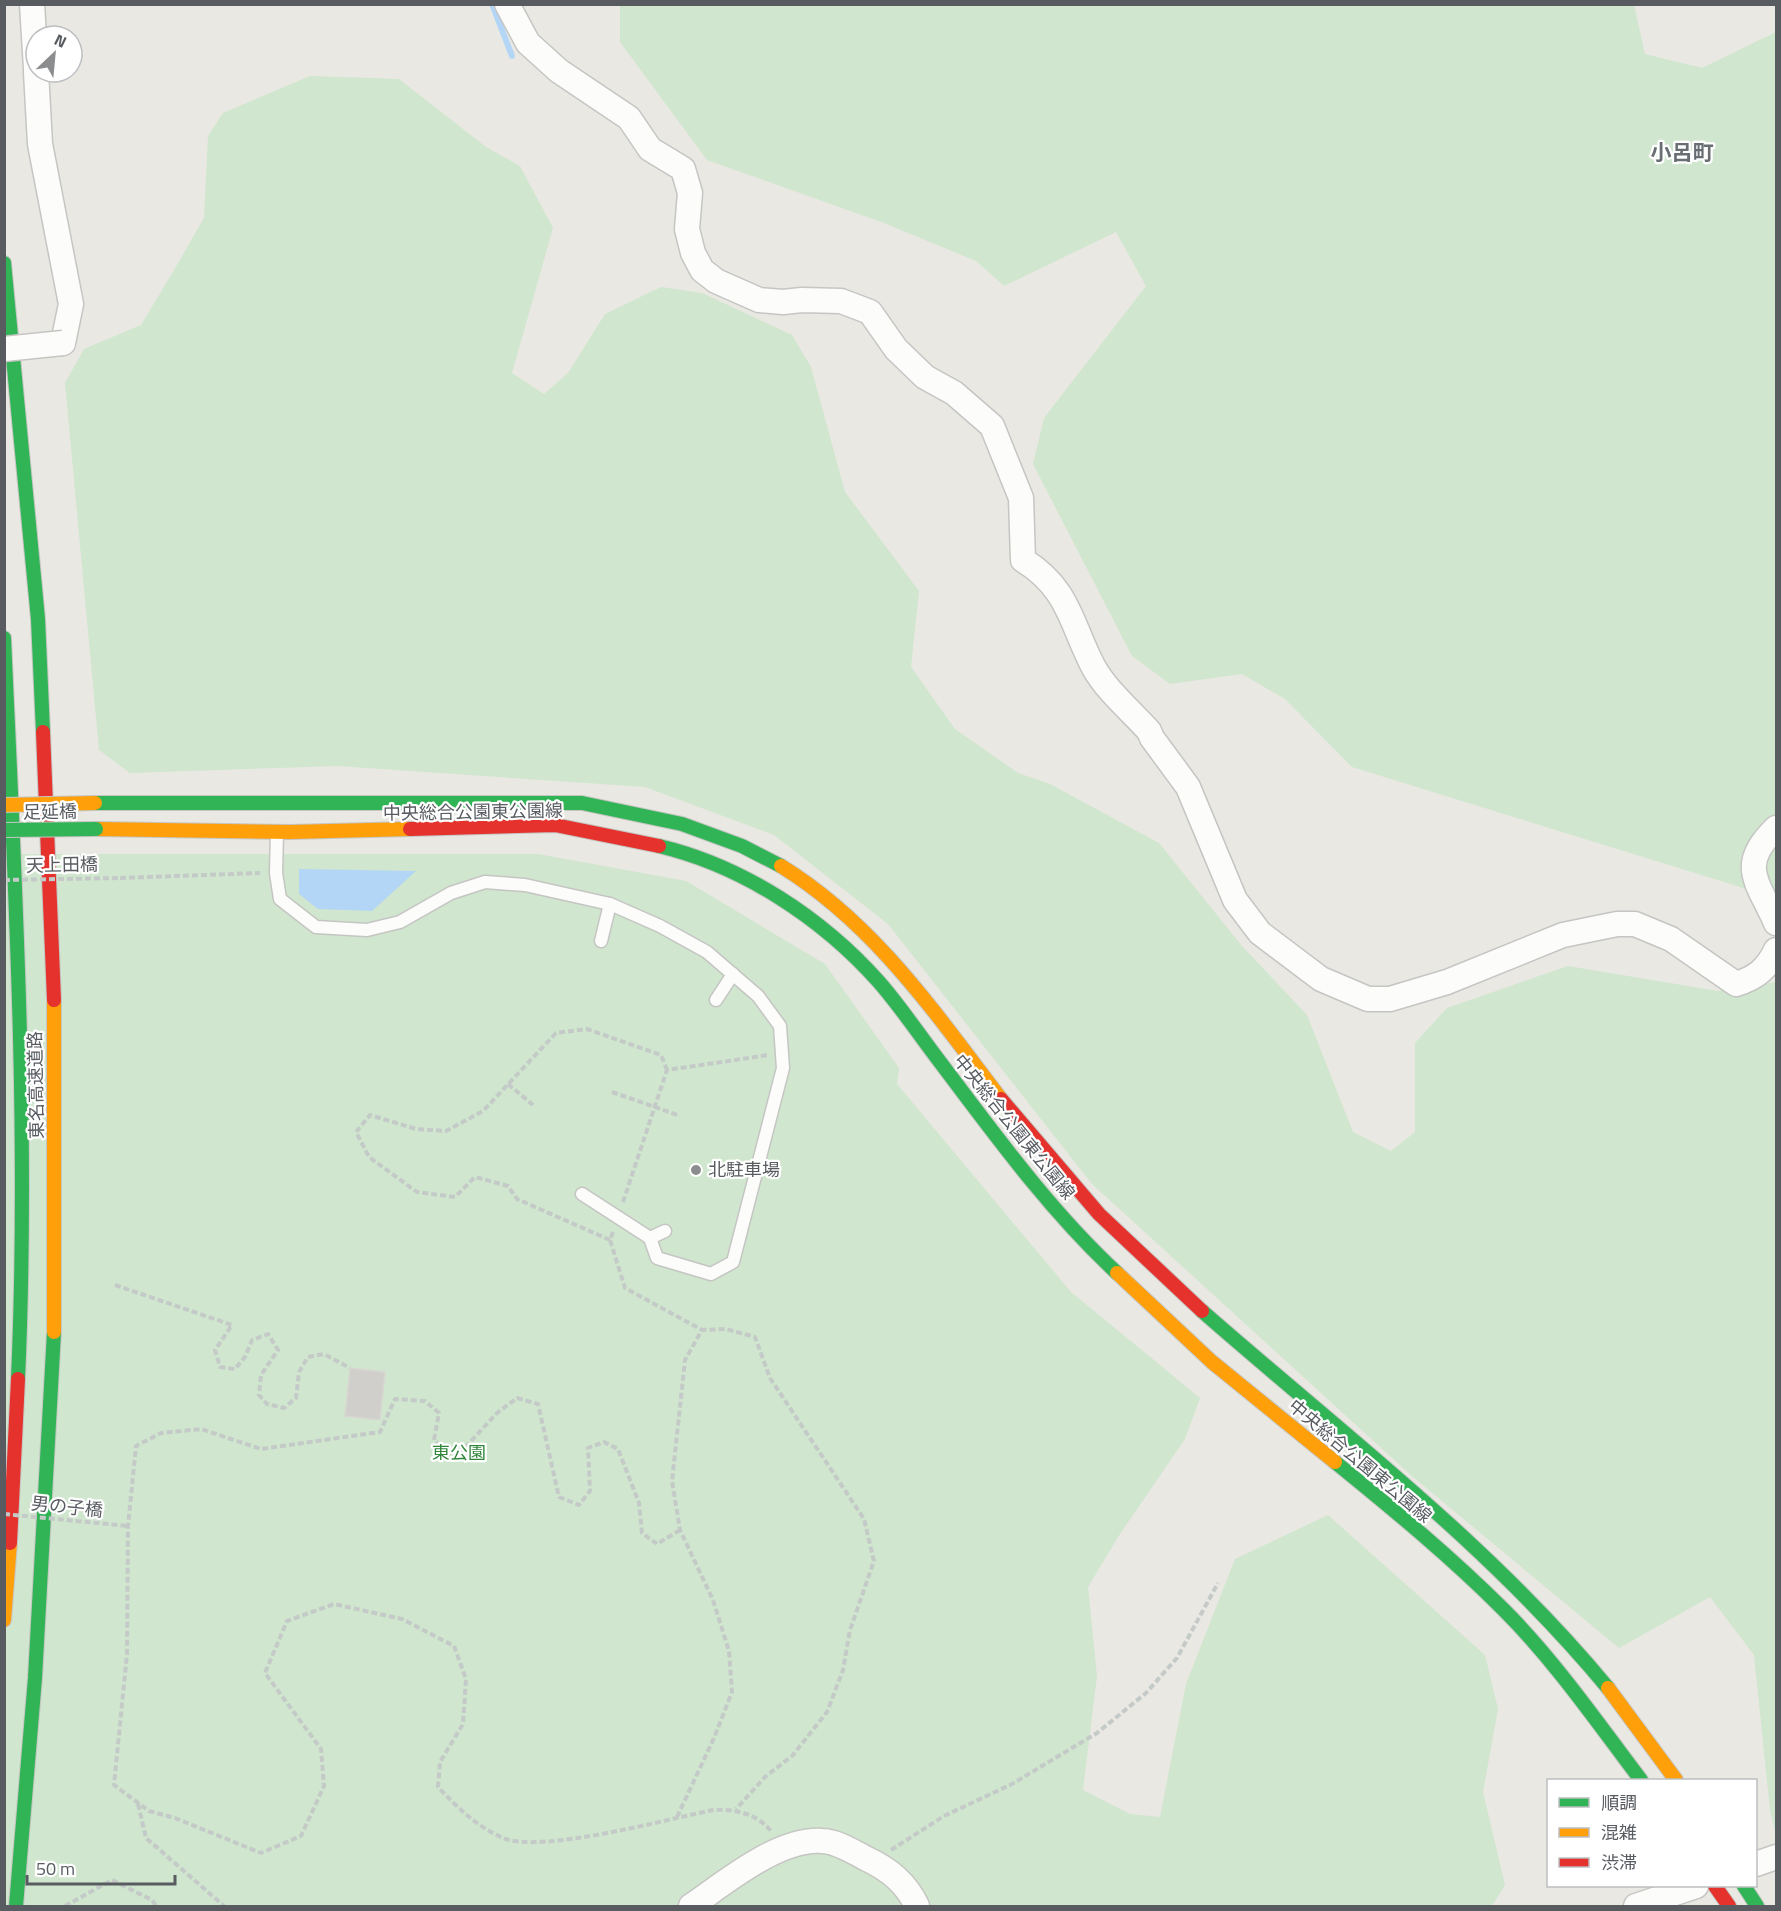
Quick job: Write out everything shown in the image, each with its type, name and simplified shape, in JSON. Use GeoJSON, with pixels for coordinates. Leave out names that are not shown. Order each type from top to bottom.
{"type":"FeatureCollection","features":[{"type":"Feature","properties":{"kind":"main road","name":"東名高速道路"},"geometry":{"type":"LineString","coordinates":[[4,263],[38,619],[53,931],[55,1155],[54,1362],[35,1678],[16,1906]]}},
{"type":"Feature","properties":{"kind":"main road","name":"東名高速道路"},"geometry":{"type":"LineString","coordinates":[[4,638],[17,929],[19,1158],[18,1343],[4,1620]]}},
{"type":"Feature","properties":{"kind":"main road","name":"足延橋"},"geometry":{"type":"LineString","coordinates":[[4,805],[582,803],[654,815],[713,833],[767,857],[830,900],[897,962],[969,1052],[1014,1115],[1100,1215],[1187,1298],[1495,1564],[1579,1652],[1654,1746],[1675,1779]]}},
{"type":"Feature","properties":{"kind":"main road","name":"中央総合公園東公園線"},"geometry":{"type":"LineString","coordinates":[[210,831],[277,832],[555,825],[628,838],[690,853],[778,896],[845,948],[880,983],[1008,1151],[1093,1251],[1212,1362],[1385,1503],[1504,1610],[1567,1683],[1640,1779]]}},
{"type":"Feature","properties":{"kind":"main road","name":"足延橋"},"geometry":{"type":"LineString","coordinates":[[4,830],[210,831]]}},
{"type":"Feature","properties":{"kind":"main road"},"geometry":{"type":"LineString","coordinates":[[1716,1887],[1730,1906]]}},
{"type":"Feature","properties":{"kind":"main road"},"geometry":{"type":"LineString","coordinates":[[1745,1887],[1757,1906]]}},
{"type":"Feature","properties":{"kind":"street"},"geometry":{"type":"LineString","coordinates":[[32,4],[33,24]]}},
{"type":"Feature","properties":{"kind":"street"},"geometry":{"type":"LineString","coordinates":[[507,4],[528,44],[559,71],[629,118],[650,149],[683,169],[690,193],[687,229],[693,253],[702,270],[716,281],[759,300],[841,301],[870,312],[896,349],[925,377],[954,393],[992,426],[1021,498],[1023,560],[1037,569],[1061,595],[1075,621],[1095,669],[1149,731],[1188,787],[1235,900],[1260,933],[1321,979],[1368,999],[1390,999],[1448,982],[1563,935],[1617,924],[1635,924],[1671,939],[1736,984],[1752,979],[1769,965],[1776,950]]}},
{"type":"Feature","properties":{"kind":"street"},"geometry":{"type":"LineString","coordinates":[[4,349],[63,343],[70,304],[40,144],[37,84]]}},
{"type":"Feature","properties":{"kind":"street"},"geometry":{"type":"LineString","coordinates":[[276,803],[277,832]]}},
{"type":"Feature","properties":{"kind":"street"},"geometry":{"type":"LineString","coordinates":[[1776,828],[1756,852],[1754,871],[1764,902],[1776,924]]}},
{"type":"Feature","properties":{"kind":"street"},"geometry":{"type":"LineString","coordinates":[[691,1906],[746,1868],[785,1847],[822,1841],[841,1846],[873,1862],[908,1887],[917,1906]]}},
{"type":"Feature","properties":{"kind":"street"},"geometry":{"type":"LineString","coordinates":[[1757,1863],[1776,1857]]}},
{"type":"Feature","properties":{"kind":"street"},"geometry":{"type":"LineString","coordinates":[[1636,1906],[1693,1887]]}},
{"type":"Feature","properties":{"kind":"lane"},"geometry":{"type":"LineString","coordinates":[[277,832],[276,873],[280,899],[316,927],[368,930],[400,922],[451,893],[485,882],[525,885],[610,904],[660,926],[707,952],[758,996],[780,1026],[783,1068],[733,1262],[711,1274],[657,1258],[650,1238],[582,1194]]}},
{"type":"Feature","properties":{"kind":"lane"},"geometry":{"type":"LineString","coordinates":[[601,941],[610,904]]}},
{"type":"Feature","properties":{"kind":"lane"},"geometry":{"type":"LineString","coordinates":[[716,1000],[733,974]]}},
{"type":"Feature","properties":{"kind":"lane"},"geometry":{"type":"LineString","coordinates":[[650,1238],[665,1231]]}},
{"type":"Feature","properties":{"kind":"path","name":"天上田橋"},"geometry":{"type":"LineString","coordinates":[[4,880],[276,873]]}},
{"type":"Feature","properties":{"kind":"path"},"geometry":{"type":"LineString","coordinates":[[610,1240],[517,1199],[508,1186],[475,1177],[454,1197],[417,1192],[369,1157],[356,1131],[370,1115],[416,1129],[446,1131],[483,1111],[556,1034],[587,1029],[661,1055],[667,1070],[610,1240],[625,1288],[702,1330],[726,1329],[754,1336],[770,1378],[864,1519],[874,1561],[850,1630],[843,1670],[827,1712],[793,1755],[765,1777],[736,1809]]}},
{"type":"Feature","properties":{"kind":"path"},"geometry":{"type":"LineString","coordinates":[[667,1070],[782,1053]]}},
{"type":"Feature","properties":{"kind":"path"},"geometry":{"type":"LineString","coordinates":[[508,1084],[533,1105]]}},
{"type":"Feature","properties":{"kind":"path"},"geometry":{"type":"LineString","coordinates":[[612,1092],[680,1116]]}},
{"type":"Feature","properties":{"kind":"path"},"geometry":{"type":"LineString","coordinates":[[115,1285],[232,1325],[215,1350],[220,1367],[235,1369],[245,1357],[252,1340],[268,1334],[278,1350],[261,1375],[259,1395],[267,1404],[284,1408],[296,1398],[299,1372],[308,1357],[324,1354],[350,1368]]}},
{"type":"Feature","properties":{"kind":"path"},"geometry":{"type":"LineString","coordinates":[[677,1817],[714,1738],[732,1692],[729,1651],[713,1600],[680,1530],[674,1507],[672,1481],[686,1360],[702,1330]]}},
{"type":"Feature","properties":{"kind":"path"},"geometry":{"type":"LineString","coordinates":[[680,1530],[657,1544],[642,1533],[639,1503],[618,1449],[604,1442],[588,1448],[590,1491],[579,1505],[559,1497],[538,1404],[517,1398],[497,1413],[460,1453],[447,1453],[434,1440],[439,1413],[425,1401],[395,1399],[380,1432],[261,1449],[201,1429],[161,1433],[136,1446],[128,1526],[127,1654],[114,1785],[149,1811],[175,1818],[261,1853],[301,1836],[324,1786],[321,1749],[265,1673],[287,1621],[334,1604],[402,1619],[454,1646],[466,1679],[463,1724],[440,1762],[438,1787],[468,1818],[506,1839],[551,1842],[677,1817],[736,1809],[764,1823],[785,1847]]}},
{"type":"Feature","properties":{"kind":"path","name":"男の子橋"},"geometry":{"type":"LineString","coordinates":[[4,1514],[128,1526]]}},
{"type":"Feature","properties":{"kind":"path"},"geometry":{"type":"LineString","coordinates":[[873,1862],[944,1816],[1012,1784],[1097,1733],[1146,1693],[1177,1658],[1218,1583]]}},
{"type":"Feature","properties":{"kind":"path"},"geometry":{"type":"LineString","coordinates":[[138,1803],[146,1838],[224,1906]]}},
{"type":"Feature","properties":{"kind":"path"},"geometry":{"type":"LineString","coordinates":[[65,1906],[112,1880],[152,1900],[156,1906]]}},
{"type":"Feature","properties":{"kind":"green space"},"geometry":{"type":"Polygon","coordinates":[[[620,5],[1634,5],[1645,54],[1702,68],[1776,32],[1776,898],[1352,767],[1285,699],[1242,674],[1170,684],[1132,656],[1033,464],[1044,418],[1146,286],[1116,232],[1004,286],[976,261],[884,223],[707,160],[620,42],[620,5]]]}},
{"type":"Feature","properties":{"kind":"green space"},"geometry":{"type":"Polygon","coordinates":[[[310,76],[399,79],[486,147],[520,166],[553,228],[512,373],[544,394],[568,373],[605,314],[661,287],[702,293],[792,335],[811,367],[845,492],[919,591],[911,667],[955,729],[1018,773],[1050,784],[1159,843],[1242,946],[1307,1015],[1353,1132],[1391,1151],[1415,1132],[1415,1043],[1447,1008],[1568,966],[1718,991],[1776,982],[1776,1835],[1770,1810],[1754,1655],[1710,1597],[1619,1648],[1413,1477],[1092,1184],[888,924],[774,835],[645,787],[337,766],[130,773],[99,750],[65,383],[84,349],[141,325],[177,265],[204,218],[208,136],[223,113],[310,76]]]}},
{"type":"Feature","properties":{"kind":"green space","name":"東公園"},"geometry":{"type":"Polygon","coordinates":[[[4,854],[538,854],[686,881],[825,964],[899,1068],[897,1084],[1071,1292],[1200,1398],[1185,1439],[1118,1537],[1088,1587],[1097,1676],[1083,1790],[1130,1814],[1160,1817],[1186,1684],[1235,1559],[1328,1515],[1485,1655],[1498,1709],[1483,1792],[1505,1885],[1492,1906],[5,1906],[4,854]]]}},
{"type":"Feature","properties":{"kind":"water"},"geometry":{"type":"Polygon","coordinates":[[[299,869],[416,871],[372,911],[318,909],[299,894],[299,869]]]}},
{"type":"Feature","properties":{"kind":"building"},"geometry":{"type":"Polygon","coordinates":[[[350,1368],[385,1372],[380,1420],[345,1416],[350,1368]]]}},
{"type":"Feature","properties":{"kind":"waterway"},"geometry":{"type":"LineString","coordinates":[[492,4],[512,56]]}},
{"type":"Feature","properties":{"kind":"traffic: fast"},"geometry":{"type":"LineString","coordinates":[[4,263],[38,619],[43,732]]}},
{"type":"Feature","properties":{"kind":"traffic: fast"},"geometry":{"type":"LineString","coordinates":[[4,638],[21,1101],[21,1287],[18,1379]]}},
{"type":"Feature","properties":{"kind":"traffic: fast"},"geometry":{"type":"LineString","coordinates":[[95,803],[582,803],[682,824],[742,846],[781,866]]}},
{"type":"Feature","properties":{"kind":"traffic: fast"},"geometry":{"type":"LineString","coordinates":[[4,830],[96,829]]}},
{"type":"Feature","properties":{"kind":"traffic: fast"},"geometry":{"type":"LineString","coordinates":[[659,846],[690,855],[750,881],[806,916],[857,959],[894,1000],[1045,1197],[1117,1273]]}},
{"type":"Feature","properties":{"kind":"traffic: fast"},"geometry":{"type":"LineString","coordinates":[[1202,1311],[1464,1538],[1514,1586],[1608,1688]]}},
{"type":"Feature","properties":{"kind":"traffic: fast"},"geometry":{"type":"LineString","coordinates":[[16,1906],[35,1678],[54,1332]]}},
{"type":"Feature","properties":{"kind":"traffic: fast"},"geometry":{"type":"LineString","coordinates":[[1335,1462],[1443,1552],[1504,1610],[1558,1671],[1640,1779]]}},
{"type":"Feature","properties":{"kind":"traffic: fast"},"geometry":{"type":"LineString","coordinates":[[1745,1887],[1757,1906]]}},
{"type":"Feature","properties":{"kind":"traffic: slow"},"geometry":{"type":"LineString","coordinates":[[4,805],[95,803]]}},
{"type":"Feature","properties":{"kind":"traffic: slow"},"geometry":{"type":"LineString","coordinates":[[96,829],[290,832],[410,829]]}},
{"type":"Feature","properties":{"kind":"traffic: slow"},"geometry":{"type":"LineString","coordinates":[[781,866],[815,889],[875,943],[927,1003],[1001,1099]]}},
{"type":"Feature","properties":{"kind":"traffic: slow"},"geometry":{"type":"LineString","coordinates":[[54,1000],[54,1332]]}},
{"type":"Feature","properties":{"kind":"traffic: slow"},"geometry":{"type":"LineString","coordinates":[[1117,1273],[1212,1362],[1335,1462]]}},
{"type":"Feature","properties":{"kind":"traffic: slow"},"geometry":{"type":"LineString","coordinates":[[4,1620],[10,1543]]}},
{"type":"Feature","properties":{"kind":"traffic: slow"},"geometry":{"type":"LineString","coordinates":[[1608,1688],[1675,1779]]}},
{"type":"Feature","properties":{"kind":"traffic: jam"},"geometry":{"type":"LineString","coordinates":[[43,732],[54,1000]]}},
{"type":"Feature","properties":{"kind":"traffic: jam"},"geometry":{"type":"LineString","coordinates":[[410,829],[555,825],[659,846]]}},
{"type":"Feature","properties":{"kind":"traffic: jam"},"geometry":{"type":"LineString","coordinates":[[1001,1099],[1099,1214],[1202,1311]]}},
{"type":"Feature","properties":{"kind":"traffic: jam"},"geometry":{"type":"LineString","coordinates":[[10,1543],[18,1379]]}},
{"type":"Feature","properties":{"kind":"traffic: jam"},"geometry":{"type":"LineString","coordinates":[[1716,1887],[1729,1906]]}},
{"type":"Feature","properties":{"kind":"place","name":"北駐車場"},"geometry":{"type":"Point","coordinates":[696,1170]}},
{"type":"Feature","properties":{"kind":"district","name":"小呂町"},"geometry":{"type":"Point","coordinates":[1682,153]}}]}
